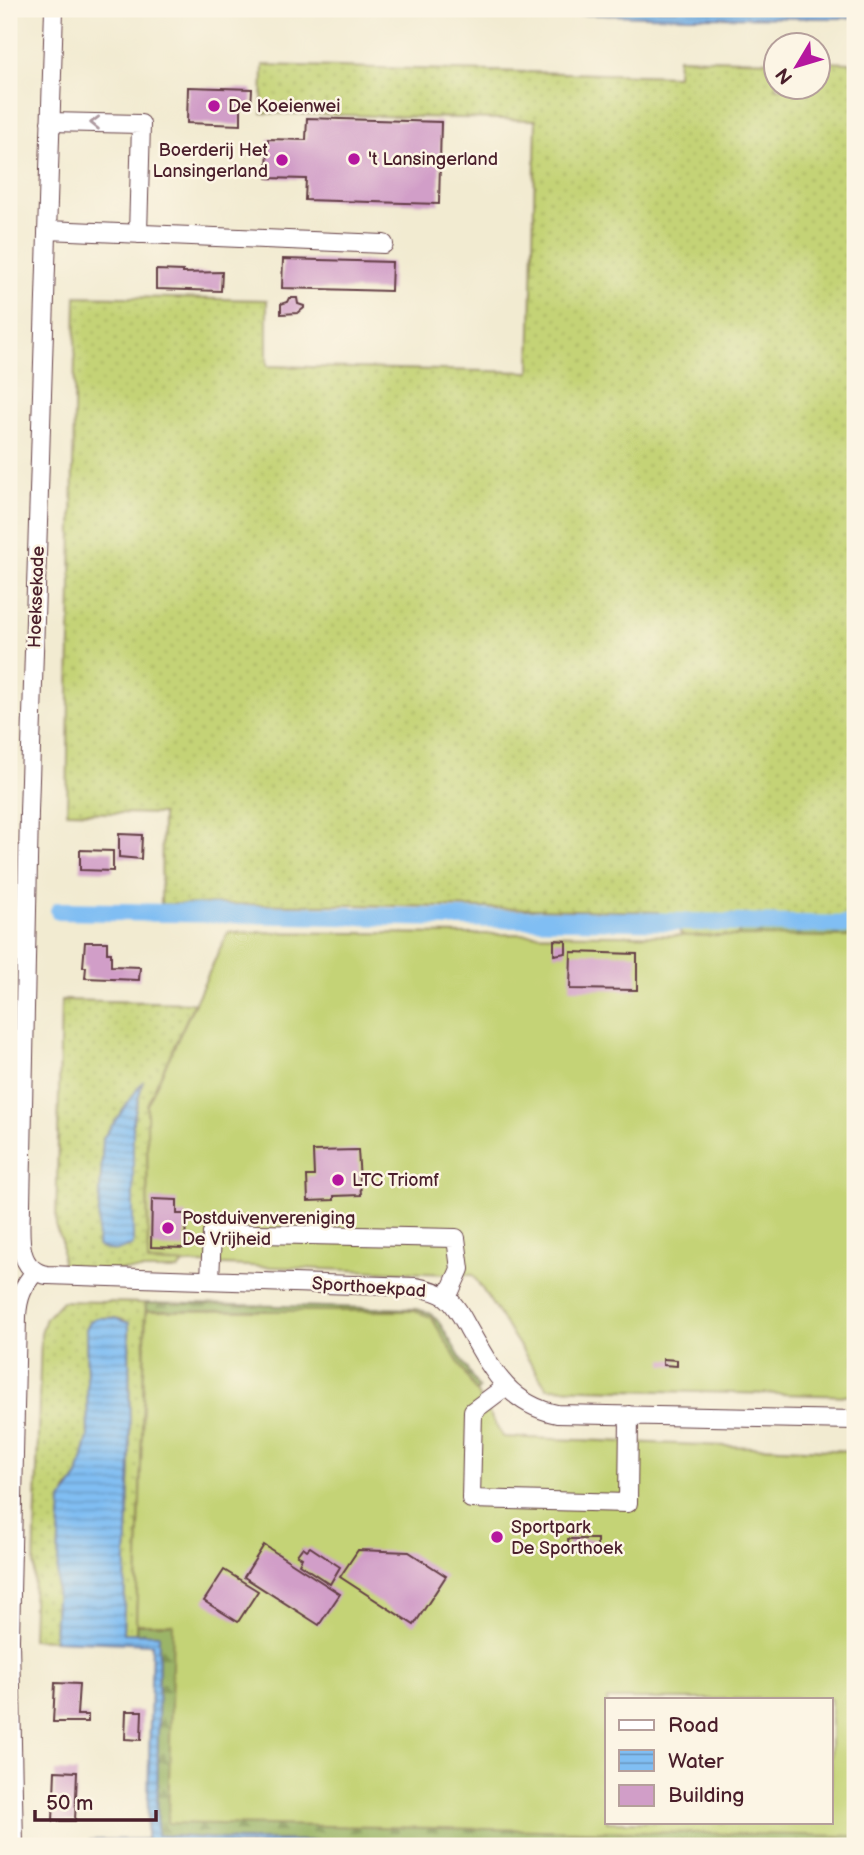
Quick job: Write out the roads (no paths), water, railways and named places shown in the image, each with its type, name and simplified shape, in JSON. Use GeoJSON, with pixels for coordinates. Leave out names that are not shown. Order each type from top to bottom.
{"type":"FeatureCollection","features":[{"type":"Feature","properties":{"kind":"street","name":"Hoeksekade"},"geometry":{"type":"LineString","coordinates":[[35,1272],[24,1258],[21,1248],[21,1205],[30,799],[54,9]]}},
{"type":"Feature","properties":{"kind":"street"},"geometry":{"type":"LineString","coordinates":[[50,122],[141,124],[138,234]]}},
{"type":"Feature","properties":{"kind":"street"},"geometry":{"type":"LineString","coordinates":[[47,230],[384,244]]}},
{"type":"Feature","properties":{"kind":"street"},"geometry":{"type":"LineString","coordinates":[[210,1280],[212,1233],[456,1238],[460,1269],[447,1298]]}},
{"type":"Feature","properties":{"kind":"street"},"geometry":{"type":"LineString","coordinates":[[14,1846],[9,1640],[17,1316],[23,1288],[35,1272]]}},
{"type":"Feature","properties":{"kind":"street","name":"Sporthoekpad"},"geometry":{"type":"LineString","coordinates":[[35,1272],[47,1275],[416,1287],[434,1291],[447,1298],[505,1387],[540,1411],[557,1414],[855,1420]]}},
{"type":"Feature","properties":{"kind":"street"},"geometry":{"type":"LineString","coordinates":[[505,1387],[473,1411],[471,1499],[628,1503],[629,1415]]}},
{"type":"Feature","properties":{"kind":"street"},"geometry":{"type":"LineString","coordinates":[[9,1835],[14,1846]]}},
{"type":"Feature","properties":{"kind":"water"},"geometry":{"type":"Polygon","coordinates":[[[467,9],[855,9],[855,18],[467,12],[467,9]]]}},
{"type":"Feature","properties":{"kind":"water"},"geometry":{"type":"Polygon","coordinates":[[[143,1081],[133,1120],[133,1245],[120,1250],[107,1250],[97,1246],[103,1138],[143,1081]]]}},
{"type":"Feature","properties":{"kind":"water"},"geometry":{"type":"Polygon","coordinates":[[[96,1318],[114,1318],[129,1323],[130,1463],[123,1633],[159,1634],[157,1835],[235,1840],[752,1846],[88,1845],[90,1840],[147,1839],[152,1644],[54,1640],[61,1501],[78,1476],[88,1437],[86,1329],[90,1321],[96,1318]]]}},
{"type":"Feature","properties":{"kind":"waterway"},"geometry":{"type":"LineString","coordinates":[[59,911],[855,925]]}},
{"type":"Feature","properties":{"kind":"place","name":"De Koeienwei"},"geometry":{"type":"Point","coordinates":[214,106]}},
{"type":"Feature","properties":{"kind":"place","name":"'t Lansingerland"},"geometry":{"type":"Point","coordinates":[354,159]}},
{"type":"Feature","properties":{"kind":"place","name":"Boerderij Het Lansingerland"},"geometry":{"type":"Point","coordinates":[282,160]}},
{"type":"Feature","properties":{"kind":"place","name":"LTC Triomf"},"geometry":{"type":"Point","coordinates":[338,1180]}},
{"type":"Feature","properties":{"kind":"place","name":"Postduivenvereniging De Vrijheid"},"geometry":{"type":"Point","coordinates":[168,1228]}},
{"type":"Feature","properties":{"kind":"place","name":"Sportpark De Sporthoek"},"geometry":{"type":"Point","coordinates":[497,1537]}}]}
